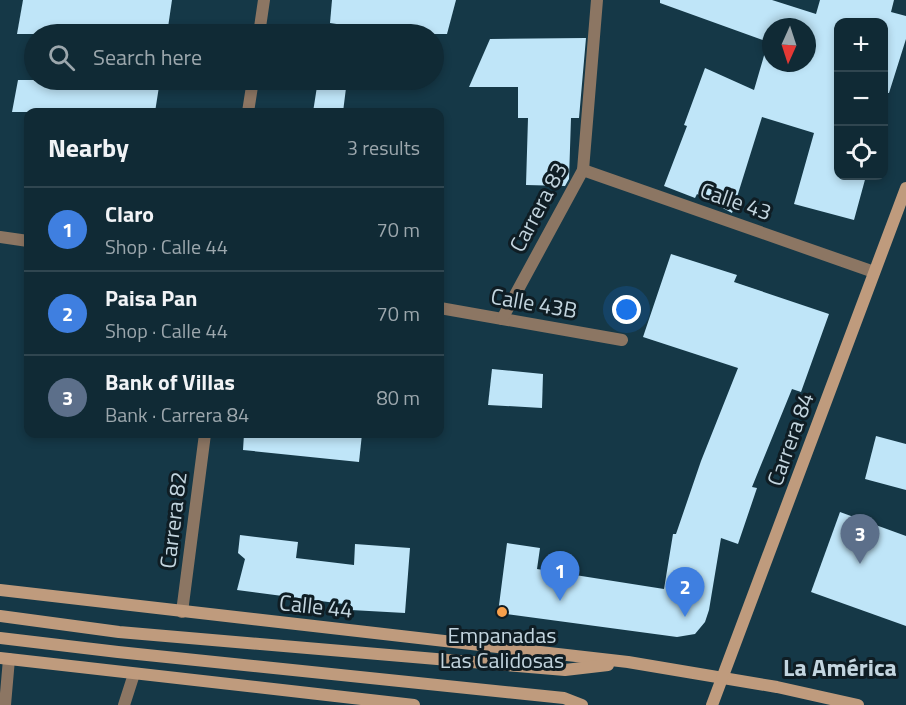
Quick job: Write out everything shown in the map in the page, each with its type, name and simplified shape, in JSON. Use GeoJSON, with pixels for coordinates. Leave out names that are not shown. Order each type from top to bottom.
{"type":"FeatureCollection","features":[{"type":"Feature","properties":{"kind":"street"},"geometry":{"type":"LineString","coordinates":[[261,24],[264,0]]}},
{"type":"Feature","properties":{"kind":"street","name":"Carrera 83"},"geometry":{"type":"LineString","coordinates":[[502,319],[583,170],[597,0]]}},
{"type":"Feature","properties":{"kind":"street"},"geometry":{"type":"LineString","coordinates":[[249,108],[251,90]]}},
{"type":"Feature","properties":{"kind":"street","name":"Calle 43"},"geometry":{"type":"LineString","coordinates":[[583,170],[874,272]]}},
{"type":"Feature","properties":{"kind":"street","name":"Carrera 84"},"geometry":{"type":"LineString","coordinates":[[712,705],[906,188]]}},
{"type":"Feature","properties":{"kind":"street"},"geometry":{"type":"LineString","coordinates":[[0,237],[24,240]]}},
{"type":"Feature","properties":{"kind":"street","name":"Calle 43B"},"geometry":{"type":"LineString","coordinates":[[444,309],[621,340]]}},
{"type":"Feature","properties":{"kind":"street","name":"Carrera 82"},"geometry":{"type":"LineString","coordinates":[[182,612],[204,438]]}},
{"type":"Feature","properties":{"kind":"street","name":"Calle 44"},"geometry":{"type":"LineString","coordinates":[[0,590],[628,662],[858,705]]}},
{"type":"Feature","properties":{"kind":"street","name":"Calle 44"},"geometry":{"type":"LineString","coordinates":[[0,616],[119,632],[565,670],[628,662]]}},
{"type":"Feature","properties":{"kind":"street"},"geometry":{"type":"LineString","coordinates":[[0,638],[564,698],[582,705]]}},
{"type":"Feature","properties":{"kind":"street"},"geometry":{"type":"LineString","coordinates":[[5,705],[5,659],[382,704],[414,705]]}},
{"type":"Feature","properties":{"kind":"street"},"geometry":{"type":"LineString","coordinates":[[124,705],[134,674]]}},
{"type":"Feature","properties":{"kind":"building"},"geometry":{"type":"Polygon","coordinates":[[[23,0],[172,0],[168,24],[24,24],[24,34],[17,34],[23,0]]]}},
{"type":"Feature","properties":{"kind":"building"},"geometry":{"type":"Polygon","coordinates":[[[332,0],[456,0],[447,34],[444,34],[444,24],[330,23],[332,0]]]}},
{"type":"Feature","properties":{"kind":"building"},"geometry":{"type":"Polygon","coordinates":[[[660,0],[772,0],[816,14],[820,0],[894,0],[891,12],[906,16],[906,39],[889,93],[888,18],[834,18],[834,180],[865,180],[854,220],[794,204],[814,133],[762,117],[732,213],[697,194],[695,198],[664,186],[687,126],[684,125],[705,68],[754,90],[762,63],[762,72],[816,72],[816,18],[762,18],[762,40],[660,3],[660,0]]]}},
{"type":"Feature","properties":{"kind":"building"},"geometry":{"type":"Polygon","coordinates":[[[586,38],[579,118],[571,118],[569,179],[565,186],[526,185],[528,118],[518,118],[518,87],[469,87],[490,39],[586,38]]]}},
{"type":"Feature","properties":{"kind":"building"},"geometry":{"type":"Polygon","coordinates":[[[18,80],[24,80],[24,90],[158,90],[156,108],[24,108],[24,112],[12,112],[18,80]]]}},
{"type":"Feature","properties":{"kind":"building"},"geometry":{"type":"Polygon","coordinates":[[[316,90],[346,90],[344,108],[314,108],[316,90]]]}},
{"type":"Feature","properties":{"kind":"building"},"geometry":{"type":"Polygon","coordinates":[[[671,254],[737,275],[734,282],[829,314],[801,392],[792,389],[752,487],[757,488],[738,544],[721,538],[705,622],[695,634],[677,637],[498,613],[507,543],[540,548],[537,569],[664,589],[673,534],[676,534],[701,461],[738,368],[643,337],[671,254]]]}},
{"type":"Feature","properties":{"kind":"building"},"geometry":{"type":"Polygon","coordinates":[[[492,369],[543,374],[542,408],[488,405],[492,369]]]}},
{"type":"Feature","properties":{"kind":"building"},"geometry":{"type":"Polygon","coordinates":[[[876,436],[906,444],[906,490],[865,479],[876,436]]]}},
{"type":"Feature","properties":{"kind":"building"},"geometry":{"type":"Polygon","coordinates":[[[244,438],[362,438],[359,462],[243,450],[244,438]]]}},
{"type":"Feature","properties":{"kind":"building"},"geometry":{"type":"Polygon","coordinates":[[[840,512],[906,536],[906,626],[811,592],[840,512]]]}},
{"type":"Feature","properties":{"kind":"building"},"geometry":{"type":"Polygon","coordinates":[[[240,535],[298,542],[296,558],[354,565],[355,544],[410,548],[405,613],[351,610],[351,605],[237,590],[245,559],[238,553],[240,535]]]}},
{"type":"Feature","properties":{"kind":"place","name":"Bank of Villas"},"geometry":{"type":"Point","coordinates":[860,564]}},
{"type":"Feature","properties":{"kind":"place","name":"Claro"},"geometry":{"type":"Point","coordinates":[560,601]}},
{"type":"Feature","properties":{"kind":"place","name":"Empanadas Las Calidosas"},"geometry":{"type":"Point","coordinates":[502,612]}},
{"type":"Feature","properties":{"kind":"place","name":"Paisa Pan"},"geometry":{"type":"Point","coordinates":[685,617]}},
{"type":"Feature","properties":{"kind":"district","name":"La América"},"geometry":{"type":"Point","coordinates":[840,667]}}]}
